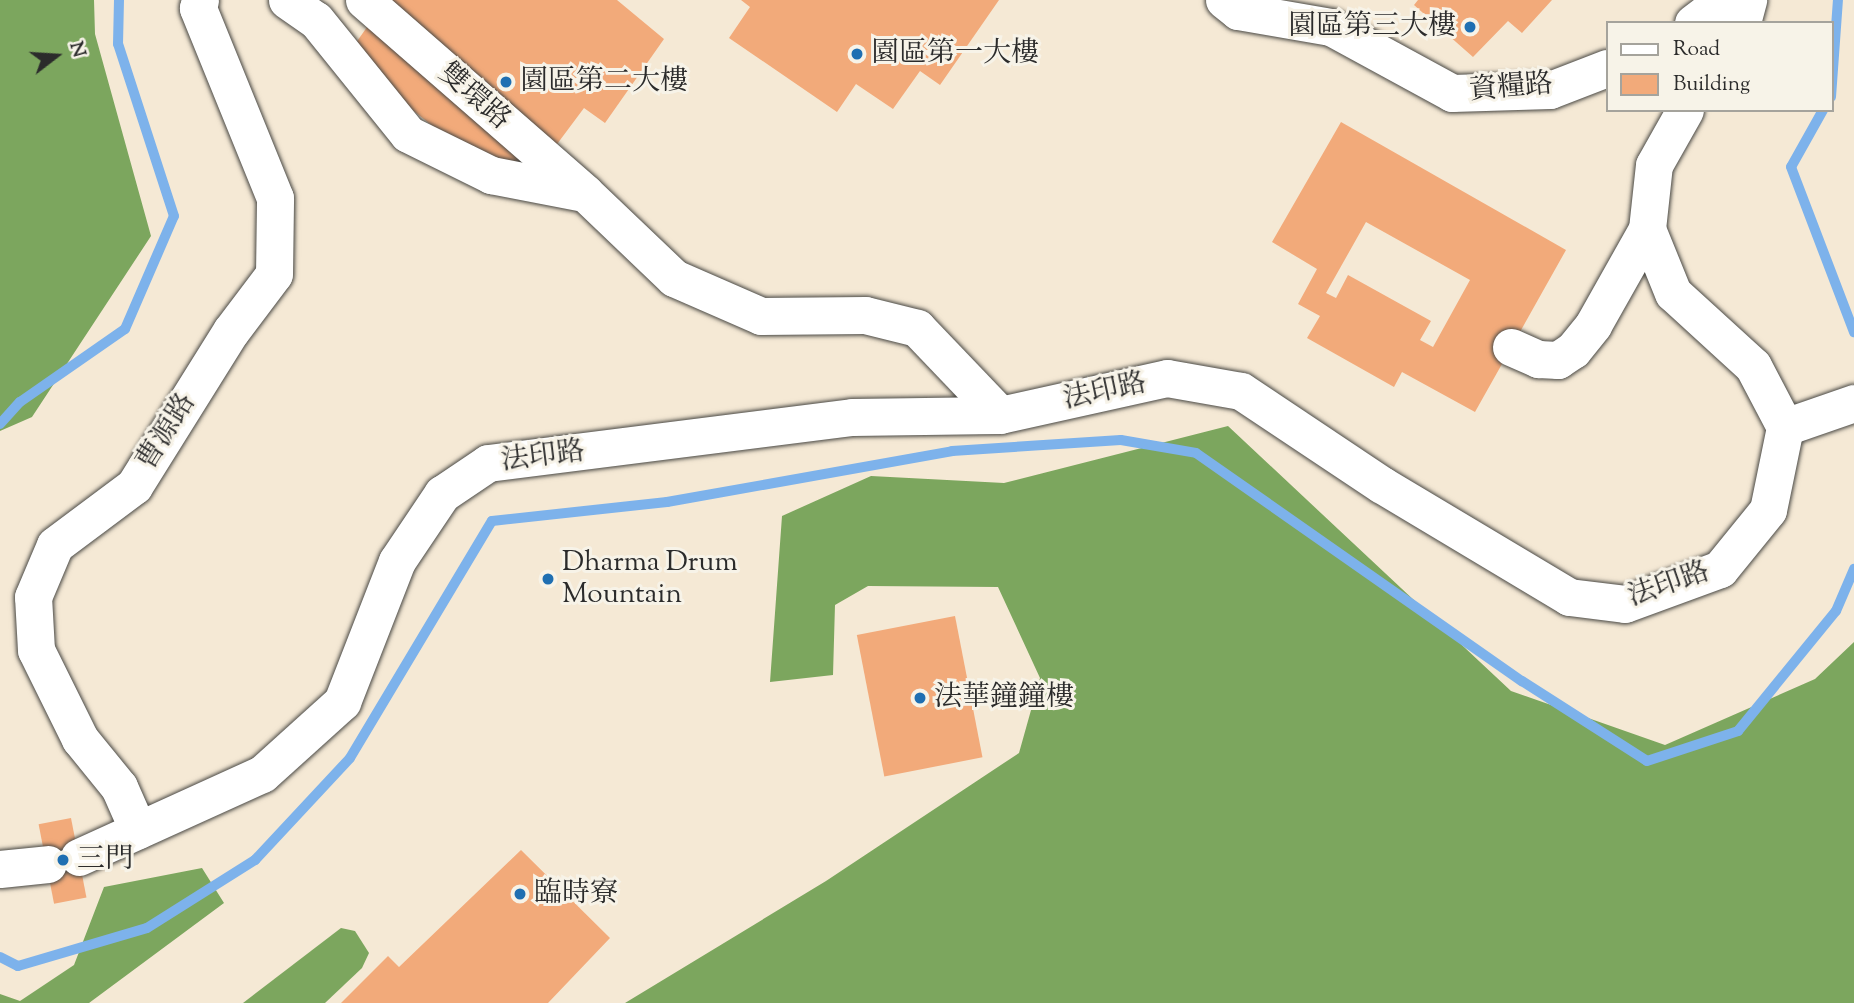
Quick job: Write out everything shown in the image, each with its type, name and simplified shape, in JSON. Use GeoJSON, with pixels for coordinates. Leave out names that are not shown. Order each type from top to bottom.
{"type":"FeatureCollection","features":[{"type":"Feature","properties":{"kind":"street","name":"曹源路"},"geometry":{"type":"LineString","coordinates":[[138,830],[119,787],[80,739],[36,650],[33,597],[55,545],[134,486],[231,331],[274,274],[275,198],[198,8],[200,0]]}},
{"type":"Feature","properties":{"kind":"street","name":"雙環路"},"geometry":{"type":"LineString","coordinates":[[363,0],[585,193],[674,278],[761,316],[865,315],[916,328],[1000,415]]}},
{"type":"Feature","properties":{"kind":"street","name":"資糧路"},"geometry":{"type":"LineString","coordinates":[[1224,0],[1238,11],[1331,27],[1452,93],[1550,90],[1605,69]]}},
{"type":"Feature","properties":{"kind":"street"},"geometry":{"type":"LineString","coordinates":[[1696,21],[1724,0]]}},
{"type":"Feature","properties":{"kind":"street"},"geometry":{"type":"LineString","coordinates":[[1743,21],[1748,0]]}},
{"type":"Feature","properties":{"kind":"street"},"geometry":{"type":"LineString","coordinates":[[310,7],[408,134],[491,175],[585,193]]}},
{"type":"Feature","properties":{"kind":"street"},"geometry":{"type":"LineString","coordinates":[[1511,347],[1538,359],[1558,360],[1573,350],[1593,325],[1647,229],[1654,165],[1684,112]]}},
{"type":"Feature","properties":{"kind":"street"},"geometry":{"type":"LineString","coordinates":[[1647,229],[1673,293],[1753,366],[1785,426],[1854,403]]}},
{"type":"Feature","properties":{"kind":"street","name":"法印路"},"geometry":{"type":"LineString","coordinates":[[0,869],[63,860],[138,830],[262,774],[342,702],[397,561],[442,494],[488,463],[852,417],[1000,415],[1167,378],[1241,391],[1382,485],[1569,597],[1625,604],[1720,569],[1768,510],[1785,426]]}},
{"type":"Feature","properties":{"kind":"green space"},"geometry":{"type":"Polygon","coordinates":[[[0,0],[94,0],[95,34],[151,236],[32,417],[0,431],[0,0]]]}},
{"type":"Feature","properties":{"kind":"green space"},"geometry":{"type":"Polygon","coordinates":[[[1228,426],[1511,691],[1665,745],[1815,679],[1854,642],[1854,1003],[625,1003],[826,881],[1019,753],[1040,678],[998,587],[868,586],[835,605],[833,675],[770,682],[782,516],[871,476],[1004,483],[1228,426]]]}},
{"type":"Feature","properties":{"kind":"green space"},"geometry":{"type":"Polygon","coordinates":[[[202,868],[224,903],[89,1003],[0,1003],[0,994],[20,1001],[74,965],[104,887],[202,868]]]}},
{"type":"Feature","properties":{"kind":"green space"},"geometry":{"type":"Polygon","coordinates":[[[341,928],[355,931],[369,953],[362,968],[325,1003],[243,1003],[341,928]]]}},
{"type":"Feature","properties":{"kind":"building","name":"園區第二大樓"},"geometry":{"type":"Polygon","coordinates":[[[386,0],[617,0],[664,39],[605,123],[584,108],[519,195],[346,57],[386,0]]]}},
{"type":"Feature","properties":{"kind":"building","name":"園區第一大樓"},"geometry":{"type":"Polygon","coordinates":[[[741,0],[999,0],[940,85],[920,71],[893,109],[856,84],[837,112],[729,38],[750,7],[741,0]]]}},
{"type":"Feature","properties":{"kind":"building","name":"園區第三大樓"},"geometry":{"type":"Polygon","coordinates":[[[1418,0],[1552,0],[1522,33],[1508,21],[1473,57],[1414,5],[1418,0]]]}},
{"type":"Feature","properties":{"kind":"building"},"geometry":{"type":"Polygon","coordinates":[[[1341,122],[1566,250],[1475,412],[1402,372],[1394,387],[1307,338],[1320,316],[1298,304],[1317,269],[1272,242],[1341,122]],[[1366,222],[1326,293],[1336,298],[1348,275],[1431,321],[1420,340],[1433,347],[1470,280],[1366,222]]]}},
{"type":"Feature","properties":{"kind":"building","name":"法華鐘鐘樓"},"geometry":{"type":"Polygon","coordinates":[[[955,616],[982,757],[884,776],[857,635],[955,616]]]}},
{"type":"Feature","properties":{"kind":"building","name":"三門"},"geometry":{"type":"Polygon","coordinates":[[[71,818],[86,898],[54,904],[39,824],[71,818]]]}},
{"type":"Feature","properties":{"kind":"building","name":"臨時寮"},"geometry":{"type":"Polygon","coordinates":[[[521,850],[610,938],[548,1003],[341,1003],[388,956],[399,967],[521,850]]]}},
{"type":"Feature","properties":{"kind":"waterway"},"geometry":{"type":"LineString","coordinates":[[0,424],[20,402],[125,329],[174,216],[118,44],[119,0]]}},
{"type":"Feature","properties":{"kind":"waterway"},"geometry":{"type":"LineString","coordinates":[[1833,69],[1838,0]]}},
{"type":"Feature","properties":{"kind":"waterway"},"geometry":{"type":"LineString","coordinates":[[1822,112],[1791,167],[1854,332]]}},
{"type":"Feature","properties":{"kind":"waterway"},"geometry":{"type":"LineString","coordinates":[[0,957],[18,966],[147,928],[255,860],[350,758],[492,521],[667,502],[952,451],[1121,440],[1196,453],[1522,681],[1647,761],[1738,731],[1836,611],[1854,569]]}},
{"type":"Feature","properties":{"kind":"place","name":"園區第三大樓"},"geometry":{"type":"Point","coordinates":[1470,27]}},
{"type":"Feature","properties":{"kind":"place","name":"園區第一大樓"},"geometry":{"type":"Point","coordinates":[857,54]}},
{"type":"Feature","properties":{"kind":"place","name":"園區第二大樓"},"geometry":{"type":"Point","coordinates":[506,82]}},
{"type":"Feature","properties":{"kind":"place","name":"Dharma Drum Mountain"},"geometry":{"type":"Point","coordinates":[548,579]}},
{"type":"Feature","properties":{"kind":"place","name":"法華鐘鐘樓"},"geometry":{"type":"Point","coordinates":[920,698]}},
{"type":"Feature","properties":{"kind":"place","name":"三門"},"geometry":{"type":"Point","coordinates":[63,860]}},
{"type":"Feature","properties":{"kind":"place","name":"臨時寮"},"geometry":{"type":"Point","coordinates":[520,894]}}]}
